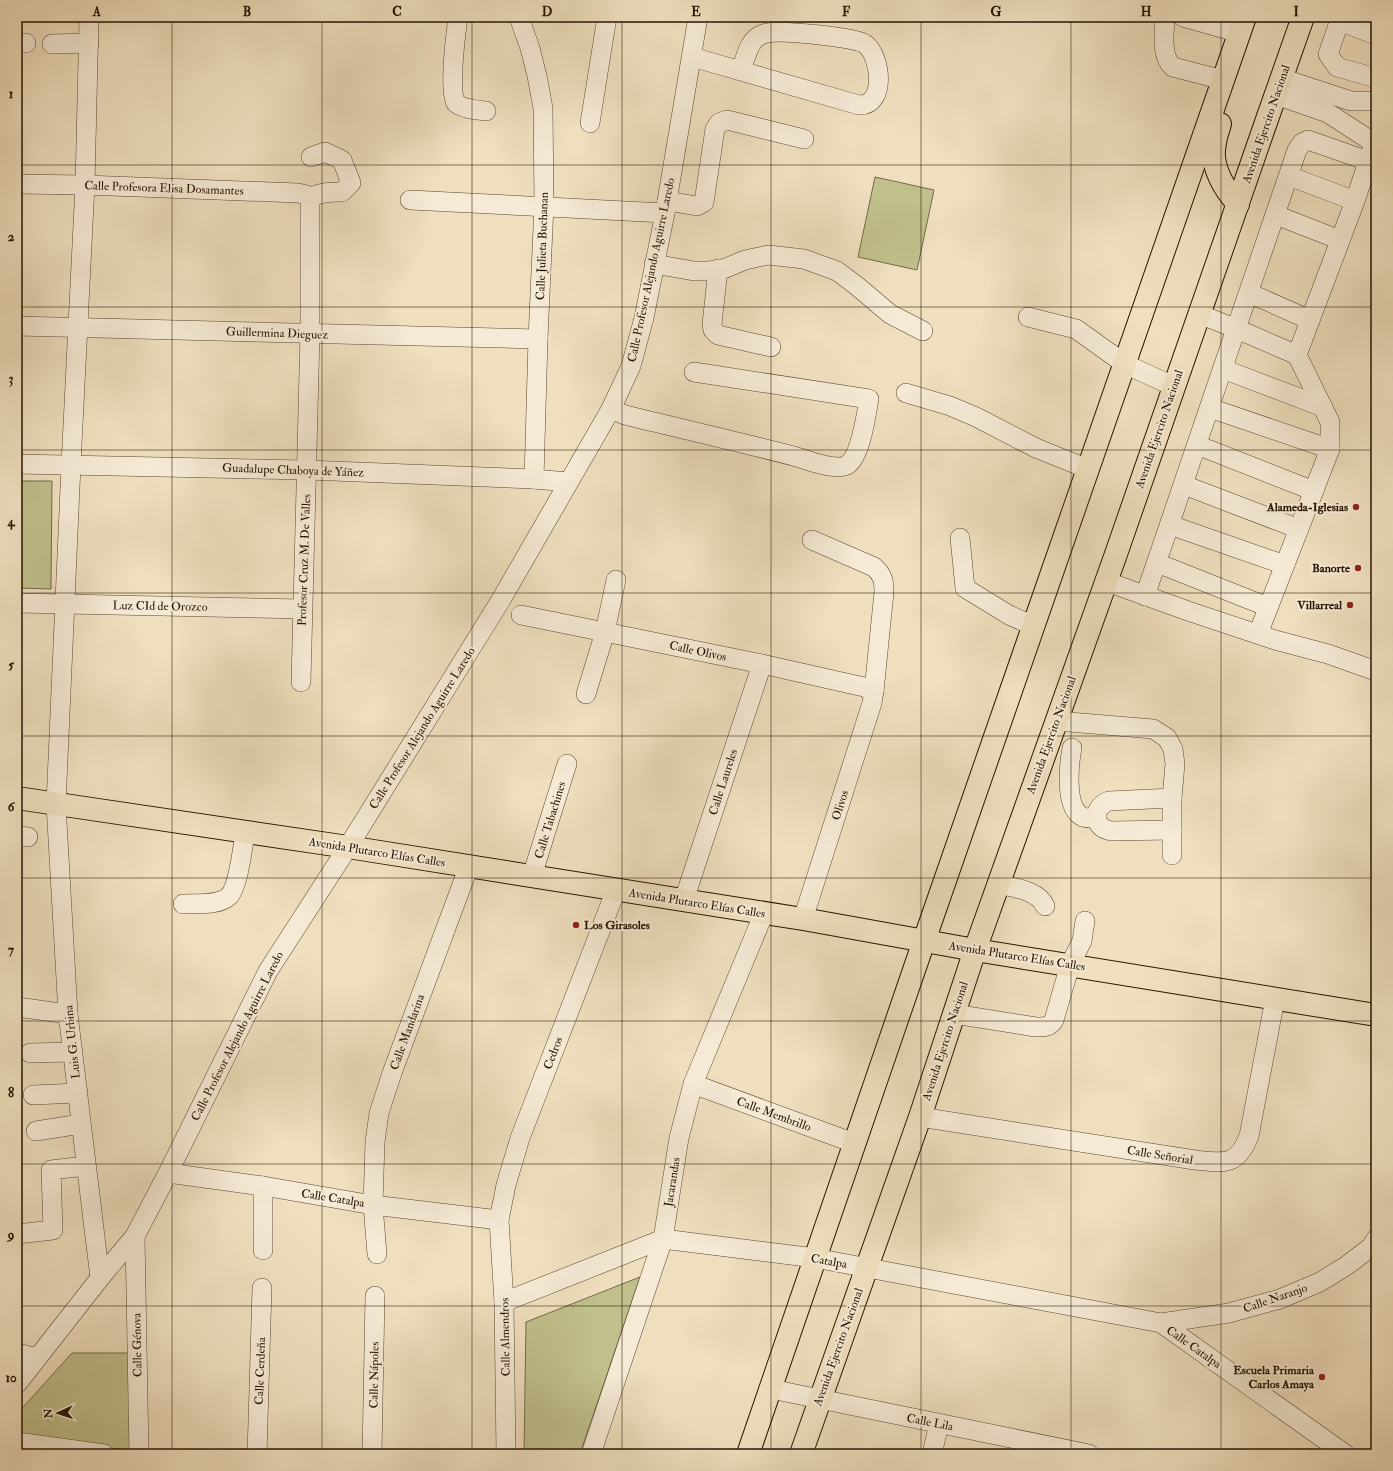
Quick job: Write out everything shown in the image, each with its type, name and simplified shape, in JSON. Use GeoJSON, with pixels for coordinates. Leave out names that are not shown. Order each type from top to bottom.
{"type":"FeatureCollection","features":[{"type":"Feature","properties":{"kind":"main road","name":"Avenida Ejercito Nacional"},"geometry":{"type":"LineString","coordinates":[[801,1454],[819,1399],[920,1117],[998,884],[1057,721],[1303,17]]}},
{"type":"Feature","properties":{"kind":"main road"},"geometry":{"type":"LineString","coordinates":[[748,1454],[814,1258],[1242,25]]}},
{"type":"Feature","properties":{"kind":"main road"},"geometry":{"type":"LineString","coordinates":[[1215,102],[1221,108],[1222,113],[1214,150],[1216,166],[1230,196],[1238,204]]}},
{"type":"Feature","properties":{"kind":"main road","name":"Avenida Plutarco Elías Calles"},"geometry":{"type":"LineString","coordinates":[[17,798],[348,847],[803,918],[975,950],[1376,1015]]}},
{"type":"Feature","properties":{"kind":"street","name":"Luis G. Urbina"},"geometry":{"type":"LineString","coordinates":[[89,17],[85,185],[77,327],[56,804],[68,1014],[100,1278]]}},
{"type":"Feature","properties":{"kind":"street"},"geometry":{"type":"LineString","coordinates":[[458,17],[452,80],[453,97],[456,103],[461,106],[486,111]]}},
{"type":"Feature","properties":{"kind":"street","name":"Calle Julieta Buchanan"},"geometry":{"type":"LineString","coordinates":[[519,17],[538,76],[543,108],[544,206],[534,478]]}},
{"type":"Feature","properties":{"kind":"street"},"geometry":{"type":"LineString","coordinates":[[590,123],[607,17]]}},
{"type":"Feature","properties":{"kind":"street","name":"Calle Profesor Alejando Aguirre Laredo"},"geometry":{"type":"LineString","coordinates":[[17,1384],[135,1236],[168,1173],[268,971],[348,847],[502,598],[611,409],[631,366],[644,318],[666,207],[698,17]]}},
{"type":"Feature","properties":{"kind":"street"},"geometry":{"type":"LineString","coordinates":[[1167,17],[1165,20],[1165,42],[1168,63],[1173,67],[1223,80]]}},
{"type":"Feature","properties":{"kind":"street"},"geometry":{"type":"LineString","coordinates":[[1183,17],[1242,25]]}},
{"type":"Feature","properties":{"kind":"street"},"geometry":{"type":"LineString","coordinates":[[1376,35],[1340,19],[1328,54],[1337,67],[1376,78]]}},
{"type":"Feature","properties":{"kind":"street"},"geometry":{"type":"LineString","coordinates":[[692,57],[859,105],[869,103],[877,94],[878,75],[873,53],[864,43],[851,40],[814,34],[768,32],[758,36],[751,43],[741,71]]}},
{"type":"Feature","properties":{"kind":"street"},"geometry":{"type":"LineString","coordinates":[[52,44],[89,43]]}},
{"type":"Feature","properties":{"kind":"street"},"geometry":{"type":"LineString","coordinates":[[1278,86],[1351,101],[1376,101]]}},
{"type":"Feature","properties":{"kind":"street"},"geometry":{"type":"LineString","coordinates":[[1278,86],[1375,141],[1355,201],[1297,355]]}},
{"type":"Feature","properties":{"kind":"street"},"geometry":{"type":"LineString","coordinates":[[410,200],[544,206],[696,206],[704,202],[715,129],[718,123],[727,120],[804,139]]}},
{"type":"Feature","properties":{"kind":"street"},"geometry":{"type":"LineString","coordinates":[[1145,596],[1298,150],[1302,143],[1308,140],[1368,162]]}},
{"type":"Feature","properties":{"kind":"street"},"geometry":{"type":"LineString","coordinates":[[310,198],[317,194],[327,192],[342,192],[351,183],[342,160],[325,152],[311,157]]}},
{"type":"Feature","properties":{"kind":"street"},"geometry":{"type":"LineString","coordinates":[[1289,176],[1355,201]]}},
{"type":"Feature","properties":{"kind":"street","name":"Calle Profesora Elisa Dosamantes"},"geometry":{"type":"LineString","coordinates":[[17,184],[298,193],[307,195],[310,198]]}},
{"type":"Feature","properties":{"kind":"street","name":"Profesor Cruz M. De Valles"},"geometry":{"type":"LineString","coordinates":[[301,682],[310,334],[310,198]]}},
{"type":"Feature","properties":{"kind":"street"},"geometry":{"type":"LineString","coordinates":[[1276,215],[1340,240]]}},
{"type":"Feature","properties":{"kind":"street"},"geometry":{"type":"LineString","coordinates":[[654,264],[708,272],[726,268],[745,260],[768,255],[804,259],[837,271],[890,314],[923,331]]}},
{"type":"Feature","properties":{"kind":"street"},"geometry":{"type":"LineString","coordinates":[[718,269],[712,316],[714,330],[718,336],[771,347]]}},
{"type":"Feature","properties":{"kind":"street"},"geometry":{"type":"LineString","coordinates":[[1249,293],[1310,320]]}},
{"type":"Feature","properties":{"kind":"street"},"geometry":{"type":"LineString","coordinates":[[1199,314],[1297,355],[1330,422],[1330,449],[1258,634]]}},
{"type":"Feature","properties":{"kind":"street"},"geometry":{"type":"LineString","coordinates":[[1028,316],[1076,329],[1125,364],[1174,386]]}},
{"type":"Feature","properties":{"kind":"street","name":"Guillermina Dieguez"},"geometry":{"type":"LineString","coordinates":[[17,326],[538,339]]}},
{"type":"Feature","properties":{"kind":"street"},"geometry":{"type":"LineString","coordinates":[[1223,369],[1323,407]]}},
{"type":"Feature","properties":{"kind":"street"},"geometry":{"type":"LineString","coordinates":[[611,409],[633,416],[822,464],[839,467],[852,461],[858,448],[869,400],[694,372]]}},
{"type":"Feature","properties":{"kind":"street"},"geometry":{"type":"LineString","coordinates":[[906,393],[950,406],[976,417],[1036,448],[1088,469]]}},
{"type":"Feature","properties":{"kind":"street"},"geometry":{"type":"LineString","coordinates":[[1210,408],[1330,449]]}},
{"type":"Feature","properties":{"kind":"street"},"geometry":{"type":"LineString","coordinates":[[1197,445],[1314,491]]}},
{"type":"Feature","properties":{"kind":"street","name":"Guadalupe Chaboya de Yáñez"},"geometry":{"type":"LineString","coordinates":[[17,464],[307,470],[534,478],[568,482]]}},
{"type":"Feature","properties":{"kind":"street"},"geometry":{"type":"LineString","coordinates":[[1184,485],[1299,530]]}},
{"type":"Feature","properties":{"kind":"street"},"geometry":{"type":"LineString","coordinates":[[1170,525],[1285,565]]}},
{"type":"Feature","properties":{"kind":"street"},"geometry":{"type":"LineString","coordinates":[[960,538],[965,588],[1008,615],[1034,626]]}},
{"type":"Feature","properties":{"kind":"street","name":"Olivos"},"geometry":{"type":"LineString","coordinates":[[803,918],[872,704],[884,592],[884,580],[881,573],[869,564],[812,540]]}},
{"type":"Feature","properties":{"kind":"street"},"geometry":{"type":"LineString","coordinates":[[1157,563],[1268,607]]}},
{"type":"Feature","properties":{"kind":"street"},"geometry":{"type":"LineString","coordinates":[[586,694],[605,632],[616,580]]}},
{"type":"Feature","properties":{"kind":"street"},"geometry":{"type":"LineString","coordinates":[[1105,581],[1258,634],[1328,654],[1376,671]]}},
{"type":"Feature","properties":{"kind":"street","name":"Luz CId de Orozco"},"geometry":{"type":"LineString","coordinates":[[17,603],[302,609]]}},
{"type":"Feature","properties":{"kind":"street","name":"Calle Olivos"},"geometry":{"type":"LineString","coordinates":[[521,615],[762,664],[864,687],[874,691]]}},
{"type":"Feature","properties":{"kind":"street","name":"Calle Laureles"},"geometry":{"type":"LineString","coordinates":[[684,900],[762,664]]}},
{"type":"Feature","properties":{"kind":"street"},"geometry":{"type":"LineString","coordinates":[[1057,721],[1152,729],[1167,738],[1172,749],[1175,764],[1172,798],[1172,855]]}},
{"type":"Feature","properties":{"kind":"street"},"geometry":{"type":"LineString","coordinates":[[1072,748],[1069,770],[1073,807],[1078,814],[1084,818],[1096,818]]}},
{"type":"Feature","properties":{"kind":"street","name":"Calle Tabachines"},"geometry":{"type":"LineString","coordinates":[[532,876],[567,764]]}},
{"type":"Feature","properties":{"kind":"street"},"geometry":{"type":"LineString","coordinates":[[1172,798],[1109,801],[1103,803],[1099,807],[1096,818],[1103,829],[1111,831],[1172,830]]}},
{"type":"Feature","properties":{"kind":"street"},"geometry":{"type":"LineString","coordinates":[[183,904],[213,902],[228,897],[234,888],[245,832]]}},
{"type":"Feature","properties":{"kind":"street","name":"Calle Mandarina"},"geometry":{"type":"LineString","coordinates":[[377,1254],[373,1205],[375,1142],[379,1113],[469,866]]}},
{"type":"Feature","properties":{"kind":"street"},"geometry":{"type":"LineString","coordinates":[[998,884],[1034,894],[1042,900],[1045,906]]}},
{"type":"Feature","properties":{"kind":"street","name":"Cedros"},"geometry":{"type":"LineString","coordinates":[[499,1220],[506,1185],[520,1138],[616,890]]}},
{"type":"Feature","properties":{"kind":"street","name":"Jacarandas"},"geometry":{"type":"LineString","coordinates":[[591,1454],[663,1238],[679,1138],[693,1084],[764,913]]}},
{"type":"Feature","properties":{"kind":"street"},"geometry":{"type":"LineString","coordinates":[[954,1014],[1046,1027],[1051,1025],[1054,1020],[1070,965],[1082,941],[1085,921]]}},
{"type":"Feature","properties":{"kind":"street","name":"Calle Señorial"},"geometry":{"type":"LineString","coordinates":[[920,1117],[1195,1160],[1215,1162],[1230,1161],[1238,1156],[1244,1149],[1249,1136],[1275,999]]}},
{"type":"Feature","properties":{"kind":"street"},"geometry":{"type":"LineString","coordinates":[[17,1008],[68,1014]]}},
{"type":"Feature","properties":{"kind":"street"},"geometry":{"type":"LineString","coordinates":[[30,1052],[73,1052]]}},
{"type":"Feature","properties":{"kind":"street","name":"Calle Membrillo"},"geometry":{"type":"LineString","coordinates":[[693,1084],[854,1143]]}},
{"type":"Feature","properties":{"kind":"street"},"geometry":{"type":"LineString","coordinates":[[33,1095],[78,1093]]}},
{"type":"Feature","properties":{"kind":"street"},"geometry":{"type":"LineString","coordinates":[[36,1131],[81,1124]]}},
{"type":"Feature","properties":{"kind":"street"},"geometry":{"type":"LineString","coordinates":[[17,1234],[53,1230],[51,1170],[86,1166]]}},
{"type":"Feature","properties":{"kind":"street","name":"Calle Catalpa"},"geometry":{"type":"LineString","coordinates":[[168,1173],[263,1186],[373,1205],[499,1220]]}},
{"type":"Feature","properties":{"kind":"street"},"geometry":{"type":"LineString","coordinates":[[263,1186],[263,1250]]}},
{"type":"Feature","properties":{"kind":"street","name":"Calle Almendros"},"geometry":{"type":"LineString","coordinates":[[499,1220],[504,1302],[506,1454]]}},
{"type":"Feature","properties":{"kind":"street","name":"Calle Génova"},"geometry":{"type":"LineString","coordinates":[[135,1236],[139,1454]]}},
{"type":"Feature","properties":{"kind":"street","name":"Catalpa"},"geometry":{"type":"LineString","coordinates":[[504,1302],[663,1238],[814,1258],[866,1269],[1161,1323]]}},
{"type":"Feature","properties":{"kind":"street","name":"Calle Naranjo"},"geometry":{"type":"LineString","coordinates":[[1161,1323],[1229,1313],[1280,1299],[1320,1282],[1346,1266],[1374,1245]]}},
{"type":"Feature","properties":{"kind":"street","name":"Calle Cerdeña"},"geometry":{"type":"LineString","coordinates":[[258,1454],[262,1288]]}},
{"type":"Feature","properties":{"kind":"street","name":"Calle Nápoles"},"geometry":{"type":"LineString","coordinates":[[372,1454],[375,1296]]}},
{"type":"Feature","properties":{"kind":"street","name":"Calle Catalpa"},"geometry":{"type":"LineString","coordinates":[[1161,1323],[1345,1454]]}},
{"type":"Feature","properties":{"kind":"street"},"geometry":{"type":"LineString","coordinates":[[17,1353],[37,1358]]}},
{"type":"Feature","properties":{"kind":"street","name":"Calle Lila"},"geometry":{"type":"LineString","coordinates":[[771,1389],[1089,1454]]}},
{"type":"Feature","properties":{"kind":"street"},"geometry":{"type":"LineString","coordinates":[[932,1454],[939,1424]]}},
{"type":"Feature","properties":{"kind":"street"},"geometry":{"type":"LineString","coordinates":[[17,1442],[104,1454]]}},
{"type":"Feature","properties":{"kind":"green space"},"geometry":{"type":"Polygon","coordinates":[[[875,177],[934,190],[917,270],[858,257],[875,177]]]}},
{"type":"Feature","properties":{"kind":"green space"},"geometry":{"type":"Polygon","coordinates":[[[17,481],[52,481],[51,589],[17,588],[17,481]]]}},
{"type":"Feature","properties":{"kind":"green space"},"geometry":{"type":"Polygon","coordinates":[[[640,1277],[580,1454],[524,1454],[526,1322],[640,1277]]]}},
{"type":"Feature","properties":{"kind":"green space"},"geometry":{"type":"Polygon","coordinates":[[[72,1353],[129,1353],[131,1451],[17,1435],[17,1414],[72,1353]]]}},
{"type":"Feature","properties":{"kind":"place","name":"Alameda-Iglesias"},"geometry":{"type":"Point","coordinates":[1356,507]}},
{"type":"Feature","properties":{"kind":"place","name":"Banorte"},"geometry":{"type":"Point","coordinates":[1358,568]}},
{"type":"Feature","properties":{"kind":"place","name":"Villarreal"},"geometry":{"type":"Point","coordinates":[1350,605]}},
{"type":"Feature","properties":{"kind":"place","name":"Los Girasoles"},"geometry":{"type":"Point","coordinates":[576,925]}},
{"type":"Feature","properties":{"kind":"place","name":"Escuela Primaria Carlos Amaya"},"geometry":{"type":"Point","coordinates":[1322,1377]}}]}
